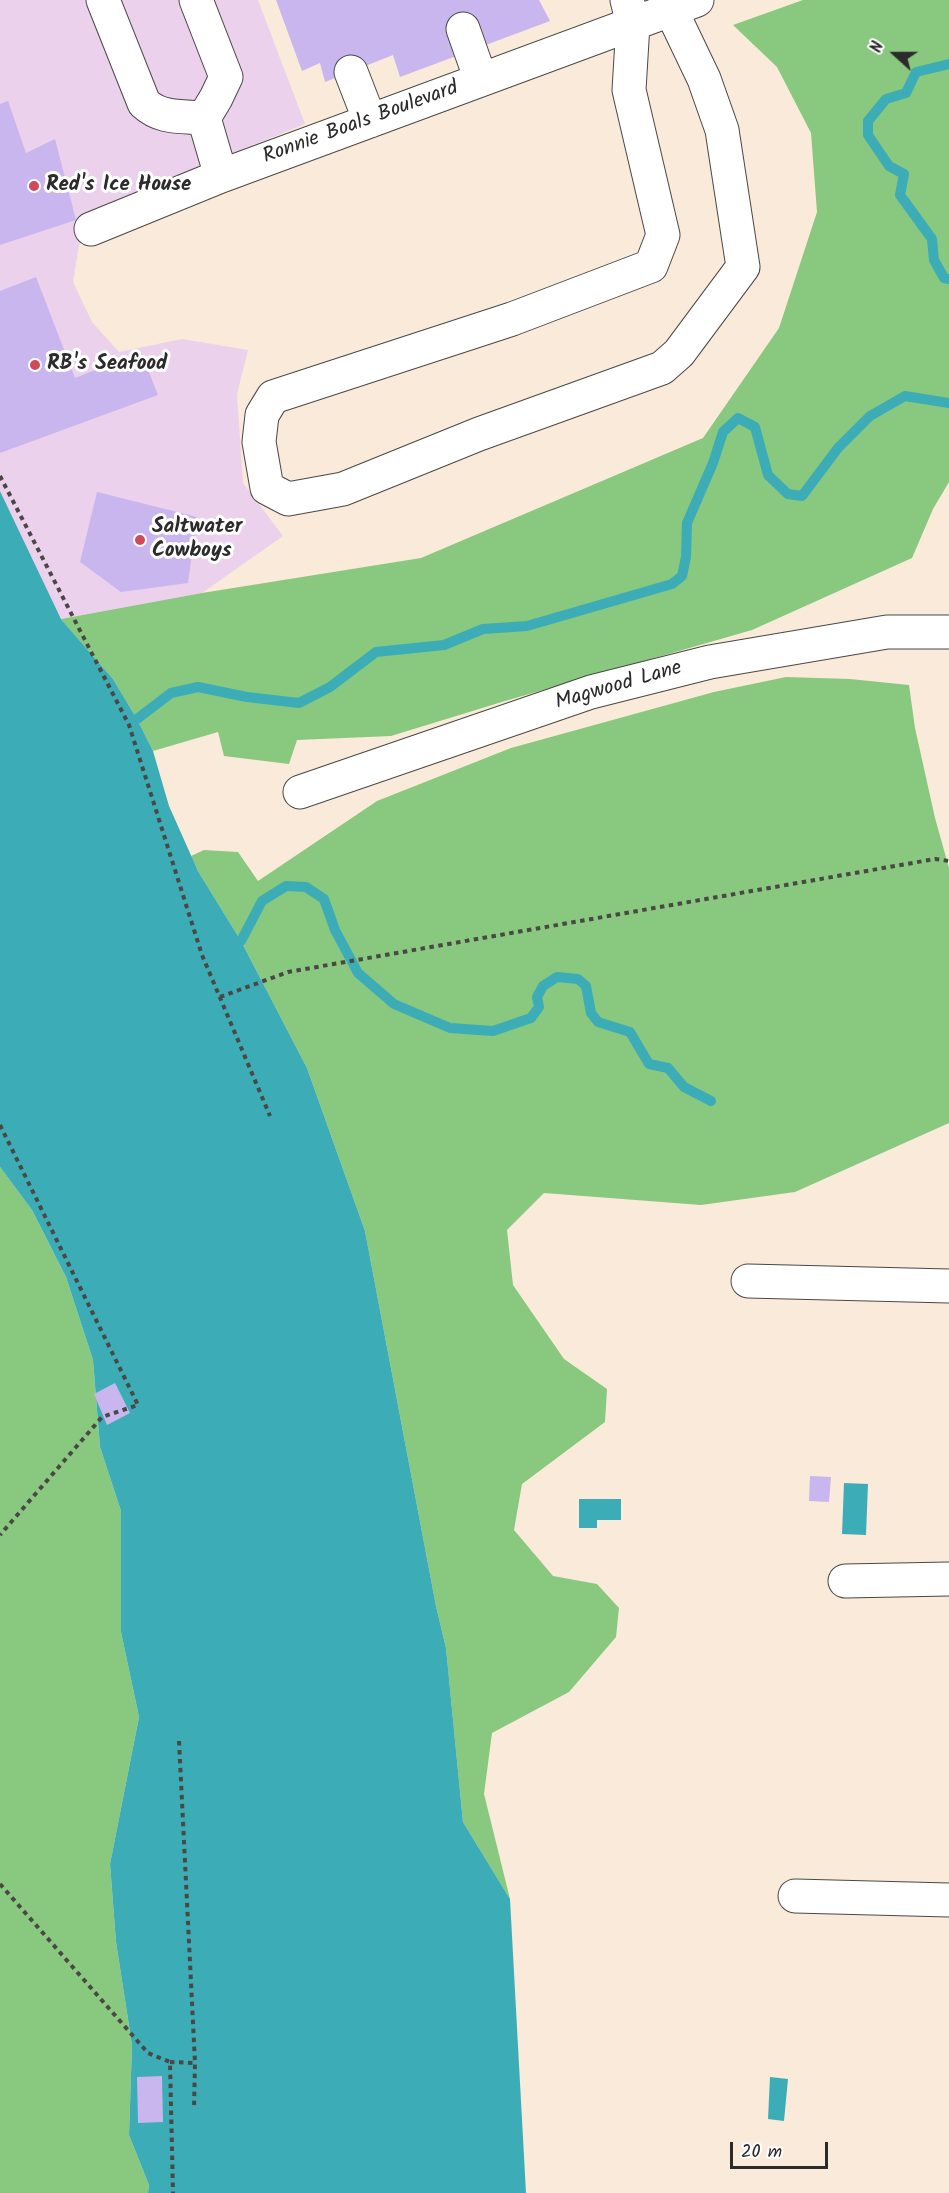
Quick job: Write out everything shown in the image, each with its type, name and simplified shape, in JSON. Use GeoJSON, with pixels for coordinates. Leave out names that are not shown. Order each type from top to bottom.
{"type":"FeatureCollection","features":[{"type":"Feature","properties":{"kind":"street"},"geometry":{"type":"LineString","coordinates":[[103,0],[144,103],[154,112],[161,114],[204,118]]}},
{"type":"Feature","properties":{"kind":"street"},"geometry":{"type":"LineString","coordinates":[[196,0],[226,77],[204,118],[221,176]]}},
{"type":"Feature","properties":{"kind":"street"},"geometry":{"type":"LineString","coordinates":[[630,12],[629,90],[663,235],[651,266],[512,319],[273,397],[262,415],[259,442],[267,488],[288,499],[343,489],[479,434],[662,368],[679,352],[743,267],[722,130],[704,79],[684,5]]}},
{"type":"Feature","properties":{"kind":"street","name":"Ronnie Boals Boulevard"},"geometry":{"type":"LineString","coordinates":[[91,230],[221,176],[481,80],[630,12],[684,5]]}},
{"type":"Feature","properties":{"kind":"street"},"geometry":{"type":"LineString","coordinates":[[463,28],[481,80]]}},
{"type":"Feature","properties":{"kind":"street"},"geometry":{"type":"LineString","coordinates":[[351,72],[370,121]]}},
{"type":"Feature","properties":{"kind":"street","name":"Magwood Lane"},"geometry":{"type":"LineString","coordinates":[[300,792],[591,692],[710,662],[887,632],[949,632]]}},
{"type":"Feature","properties":{"kind":"street"},"geometry":{"type":"LineString","coordinates":[[748,1281],[949,1286]]}},
{"type":"Feature","properties":{"kind":"street"},"geometry":{"type":"LineString","coordinates":[[846,1581],[949,1579]]}},
{"type":"Feature","properties":{"kind":"street"},"geometry":{"type":"LineString","coordinates":[[795,1896],[949,1900]]}},
{"type":"Feature","properties":{"kind":"path"},"geometry":{"type":"LineString","coordinates":[[0,476],[129,725],[202,955],[270,1116]]}},
{"type":"Feature","properties":{"kind":"path"},"geometry":{"type":"LineString","coordinates":[[220,997],[288,972],[935,859],[949,861]]}},
{"type":"Feature","properties":{"kind":"path"},"geometry":{"type":"LineString","coordinates":[[0,1125],[138,1405],[102,1417],[0,1535]]}},
{"type":"Feature","properties":{"kind":"path"},"geometry":{"type":"LineString","coordinates":[[179,1741],[195,2063],[194,2108]]}},
{"type":"Feature","properties":{"kind":"path"},"geometry":{"type":"LineString","coordinates":[[0,1884],[148,2053],[170,2062],[195,2063]]}},
{"type":"Feature","properties":{"kind":"path"},"geometry":{"type":"LineString","coordinates":[[170,2062],[173,2193]]}},
{"type":"Feature","properties":{"kind":"shaded area"},"geometry":{"type":"Polygon","coordinates":[[[0,0],[258,0],[305,124],[94,211],[79,245],[73,282],[92,322],[119,352],[182,339],[248,350],[237,394],[243,483],[283,536],[202,593],[61,619],[0,491],[0,0]]]}},
{"type":"Feature","properties":{"kind":"green space"},"geometry":{"type":"Polygon","coordinates":[[[803,0],[949,0],[949,482],[933,509],[912,558],[752,630],[391,736],[297,740],[289,764],[224,756],[218,732],[153,751],[113,679],[61,619],[202,593],[421,558],[703,438],[779,328],[817,212],[811,133],[777,67],[733,25],[803,0]]]}},
{"type":"Feature","properties":{"kind":"green space"},"geometry":{"type":"Polygon","coordinates":[[[786,677],[850,679],[909,685],[915,728],[935,818],[949,868],[949,1123],[795,1192],[701,1205],[544,1193],[507,1230],[513,1285],[564,1359],[607,1389],[605,1422],[522,1484],[514,1530],[553,1576],[597,1584],[619,1608],[616,1637],[569,1692],[492,1733],[484,1794],[510,1899],[463,1822],[446,1648],[436,1606],[365,1231],[307,1068],[241,941],[191,856],[204,850],[238,852],[258,881],[377,801],[511,748],[714,692],[786,677]]]}},
{"type":"Feature","properties":{"kind":"green space"},"geometry":{"type":"Polygon","coordinates":[[[0,1167],[32,1210],[66,1277],[93,1360],[100,1447],[121,1511],[121,1632],[139,1717],[110,1864],[116,1942],[132,2045],[129,2135],[149,2185],[148,2193],[0,2193],[0,1167]]]}},
{"type":"Feature","properties":{"kind":"water"},"geometry":{"type":"Polygon","coordinates":[[[0,491],[61,619],[113,679],[153,751],[169,806],[198,871],[241,941],[307,1068],[365,1231],[436,1606],[446,1648],[463,1822],[510,1899],[526,2193],[148,2193],[149,2185],[129,2135],[132,2045],[116,1942],[110,1864],[139,1717],[121,1632],[121,1511],[100,1447],[93,1360],[66,1277],[32,1210],[0,1167],[0,491]]]}},
{"type":"Feature","properties":{"kind":"water"},"geometry":{"type":"Polygon","coordinates":[[[844,1483],[868,1484],[866,1535],[842,1534],[844,1483]]]}},
{"type":"Feature","properties":{"kind":"water"},"geometry":{"type":"Polygon","coordinates":[[[579,1499],[621,1499],[621,1520],[597,1520],[597,1528],[579,1528],[579,1499]]]}},
{"type":"Feature","properties":{"kind":"water"},"geometry":{"type":"Polygon","coordinates":[[[770,2077],[788,2079],[784,2121],[768,2119],[770,2077]]]}},
{"type":"Feature","properties":{"kind":"building"},"geometry":{"type":"Polygon","coordinates":[[[276,0],[539,0],[550,21],[400,77],[393,55],[325,82],[320,63],[302,71],[276,0]]]}},
{"type":"Feature","properties":{"kind":"building","name":"Red's Ice House"},"geometry":{"type":"Polygon","coordinates":[[[8,101],[26,153],[55,139],[76,220],[0,245],[0,104],[8,101]]]}},
{"type":"Feature","properties":{"kind":"building","name":"RB's Seafood"},"geometry":{"type":"Polygon","coordinates":[[[36,277],[75,378],[141,352],[158,395],[0,453],[0,291],[36,277]]]}},
{"type":"Feature","properties":{"kind":"building","name":"Saltwater Cowboys"},"geometry":{"type":"Polygon","coordinates":[[[97,492],[197,517],[188,583],[121,592],[80,562],[97,492]]]}},
{"type":"Feature","properties":{"kind":"building"},"geometry":{"type":"Polygon","coordinates":[[[115,1383],[130,1413],[107,1425],[94,1394],[115,1383]]]}},
{"type":"Feature","properties":{"kind":"building"},"geometry":{"type":"Polygon","coordinates":[[[810,1476],[831,1477],[829,1502],[809,1501],[810,1476]]]}},
{"type":"Feature","properties":{"kind":"building"},"geometry":{"type":"Polygon","coordinates":[[[162,2076],[163,2122],[138,2123],[137,2077],[162,2076]]]}},
{"type":"Feature","properties":{"kind":"waterway"},"geometry":{"type":"LineString","coordinates":[[949,64],[916,72],[906,93],[886,99],[868,121],[868,135],[889,166],[904,174],[900,195],[932,239],[934,260],[944,278],[949,279]]}},
{"type":"Feature","properties":{"kind":"waterway"},"geometry":{"type":"LineString","coordinates":[[137,719],[171,693],[198,687],[247,697],[299,703],[330,687],[376,652],[444,645],[483,629],[527,626],[672,584],[682,576],[686,557],[687,523],[713,463],[723,432],[738,418],[755,427],[768,475],[788,494],[802,496],[838,448],[870,416],[905,396],[949,403]]}},
{"type":"Feature","properties":{"kind":"waterway"},"geometry":{"type":"LineString","coordinates":[[241,941],[262,901],[286,886],[306,887],[324,899],[335,930],[358,973],[394,1004],[450,1028],[493,1031],[531,1018],[539,1007],[537,997],[543,986],[557,977],[578,979],[586,986],[591,1013],[598,1022],[630,1032],[649,1064],[668,1068],[684,1087],[711,1101]]}},
{"type":"Feature","properties":{"kind":"place","name":"Red's Ice House"},"geometry":{"type":"Point","coordinates":[34,186]}},
{"type":"Feature","properties":{"kind":"place","name":"RB's Seafood"},"geometry":{"type":"Point","coordinates":[35,365]}},
{"type":"Feature","properties":{"kind":"place","name":"Saltwater Cowboys"},"geometry":{"type":"Point","coordinates":[140,540]}}]}
